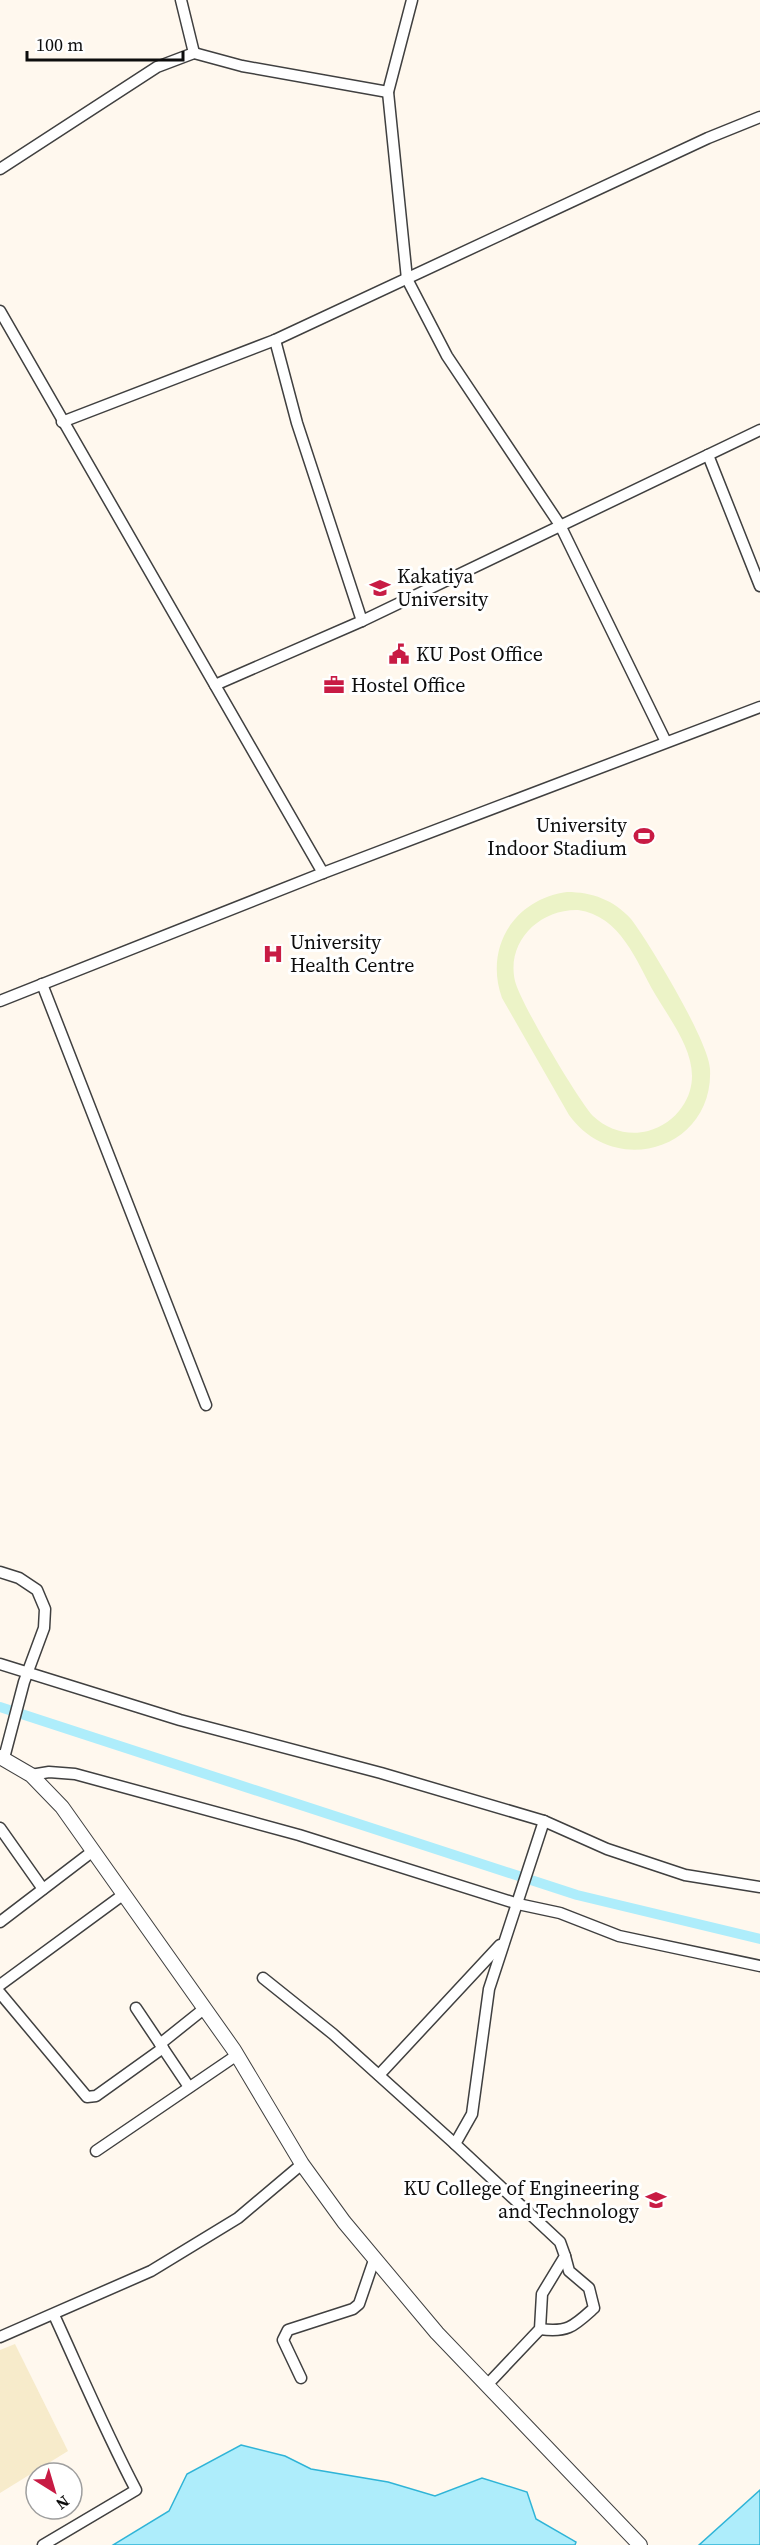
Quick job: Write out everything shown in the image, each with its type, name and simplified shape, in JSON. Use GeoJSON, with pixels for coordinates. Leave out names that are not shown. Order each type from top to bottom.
{"type":"FeatureCollection","features":[{"type":"Feature","properties":{"kind":"street"},"geometry":{"type":"LineString","coordinates":[[181,0],[194,53]]}},
{"type":"Feature","properties":{"kind":"street"},"geometry":{"type":"LineString","coordinates":[[412,0],[388,92],[407,279],[447,356],[560,525],[666,742]]}},
{"type":"Feature","properties":{"kind":"street"},"geometry":{"type":"LineString","coordinates":[[0,169],[157,67],[194,53],[242,66],[388,92]]}},
{"type":"Feature","properties":{"kind":"street"},"geometry":{"type":"LineString","coordinates":[[62,422],[275,340],[708,138],[760,117]]}},
{"type":"Feature","properties":{"kind":"street"},"geometry":{"type":"LineString","coordinates":[[0,311],[323,873]]}},
{"type":"Feature","properties":{"kind":"street"},"geometry":{"type":"LineString","coordinates":[[275,340],[297,423],[362,621]]}},
{"type":"Feature","properties":{"kind":"street"},"geometry":{"type":"LineString","coordinates":[[214,685],[362,621],[760,430]]}},
{"type":"Feature","properties":{"kind":"street"},"geometry":{"type":"LineString","coordinates":[[708,455],[760,586]]}},
{"type":"Feature","properties":{"kind":"street"},"geometry":{"type":"LineString","coordinates":[[0,1001],[323,873],[760,707]]}},
{"type":"Feature","properties":{"kind":"street"},"geometry":{"type":"LineString","coordinates":[[42,984],[206,1405]]}},
{"type":"Feature","properties":{"kind":"street"},"geometry":{"type":"LineString","coordinates":[[0,1572],[20,1578],[37,1590],[45,1609],[44,1628],[26,1677],[3,1753],[31,1775],[62,1807],[237,2055],[302,2164],[374,2260],[437,2333],[640,2545]]}},
{"type":"Feature","properties":{"kind":"street"},"geometry":{"type":"LineString","coordinates":[[0,1664],[26,1677],[381,1773],[544,1821],[607,1849],[685,1875],[760,1887]]}},
{"type":"Feature","properties":{"kind":"street"},"geometry":{"type":"LineString","coordinates":[[31,1775],[49,1772],[75,1774],[299,1835],[519,1900],[619,1936],[760,1966]]}},
{"type":"Feature","properties":{"kind":"street"},"geometry":{"type":"LineString","coordinates":[[455,2144],[472,2114],[487,2001],[503,1942],[544,1821]]}},
{"type":"Feature","properties":{"kind":"street"},"geometry":{"type":"LineString","coordinates":[[0,1828],[43,1889]]}},
{"type":"Feature","properties":{"kind":"street"},"geometry":{"type":"LineString","coordinates":[[2,1917],[93,1851]]}},
{"type":"Feature","properties":{"kind":"street"},"geometry":{"type":"LineString","coordinates":[[0,1985],[124,1894]]}},
{"type":"Feature","properties":{"kind":"street"},"geometry":{"type":"LineString","coordinates":[[379,2075],[503,1942]]}},
{"type":"Feature","properties":{"kind":"street"},"geometry":{"type":"LineString","coordinates":[[263,1978],[379,2075],[560,2242],[569,2271],[589,2288],[594,2308],[572,2327],[561,2331],[540,2329]]}},
{"type":"Feature","properties":{"kind":"street"},"geometry":{"type":"LineString","coordinates":[[0,1994],[87,2097],[96,2096],[161,2046],[205,2008]]}},
{"type":"Feature","properties":{"kind":"street"},"geometry":{"type":"LineString","coordinates":[[136,2008],[189,2087]]}},
{"type":"Feature","properties":{"kind":"street"},"geometry":{"type":"LineString","coordinates":[[96,2151],[237,2055]]}},
{"type":"Feature","properties":{"kind":"street"},"geometry":{"type":"LineString","coordinates":[[0,2337],[151,2271],[229,2224],[302,2164]]}},
{"type":"Feature","properties":{"kind":"street"},"geometry":{"type":"LineString","coordinates":[[488,2384],[540,2329],[542,2294],[565,2256]]}},
{"type":"Feature","properties":{"kind":"street"},"geometry":{"type":"LineString","coordinates":[[301,2378],[284,2340],[284,2335],[288,2330],[353,2309],[359,2304],[374,2260]]}},
{"type":"Feature","properties":{"kind":"street"},"geometry":{"type":"LineString","coordinates":[[43,2545],[136,2490],[111,2441],[105,2421],[54,2315]]}},
{"type":"Feature","properties":{"kind":"shaded area"},"geometry":{"type":"Polygon","coordinates":[[[15,2344],[68,2451],[52,2461],[24,2461],[24,2478],[0,2493],[0,2350],[15,2344]]]}},
{"type":"Feature","properties":{"kind":"green space"},"geometry":{"type":"Polygon","coordinates":[[[567,892],[585,894],[602,898],[624,912],[640,932],[690,1016],[710,1069],[707,1097],[696,1119],[679,1136],[658,1146],[635,1150],[611,1146],[588,1135],[569,1115],[502,998],[497,979],[497,961],[501,944],[518,915],[532,904],[567,892]],[[578,910],[564,911],[550,915],[528,930],[516,953],[515,981],[527,1009],[550,1050],[593,1116],[619,1131],[633,1133],[648,1131],[667,1122],[682,1107],[692,1078],[691,1063],[679,1034],[634,955],[606,921],[578,910]]]}},
{"type":"Feature","properties":{"kind":"water"},"geometry":{"type":"Polygon","coordinates":[[[241,2445],[285,2456],[311,2469],[388,2482],[435,2496],[482,2478],[527,2492],[536,2519],[576,2542],[575,2545],[113,2545],[169,2511],[187,2474],[241,2445]]]}},
{"type":"Feature","properties":{"kind":"water"},"geometry":{"type":"Polygon","coordinates":[[[760,2490],[760,2545],[699,2545],[760,2490]]]}},
{"type":"Feature","properties":{"kind":"waterway"},"geometry":{"type":"LineString","coordinates":[[0,1707],[577,1895],[760,1939]]}},
{"type":"Feature","properties":{"kind":"place","name":"Kakatiya University"},"geometry":{"type":"Point","coordinates":[380,588]}},
{"type":"Feature","properties":{"kind":"place","name":"KU Post Office"},"geometry":{"type":"Point","coordinates":[399,654]}},
{"type":"Feature","properties":{"kind":"place","name":"Hostel Office"},"geometry":{"type":"Point","coordinates":[334,685]}},
{"type":"Feature","properties":{"kind":"place","name":"University Indoor Stadium"},"geometry":{"type":"Point","coordinates":[644,836]}},
{"type":"Feature","properties":{"kind":"place","name":"University Health Centre"},"geometry":{"type":"Point","coordinates":[273,954]}},
{"type":"Feature","properties":{"kind":"place","name":"KU College of Engineering and Technology"},"geometry":{"type":"Point","coordinates":[656,2200]}}]}
